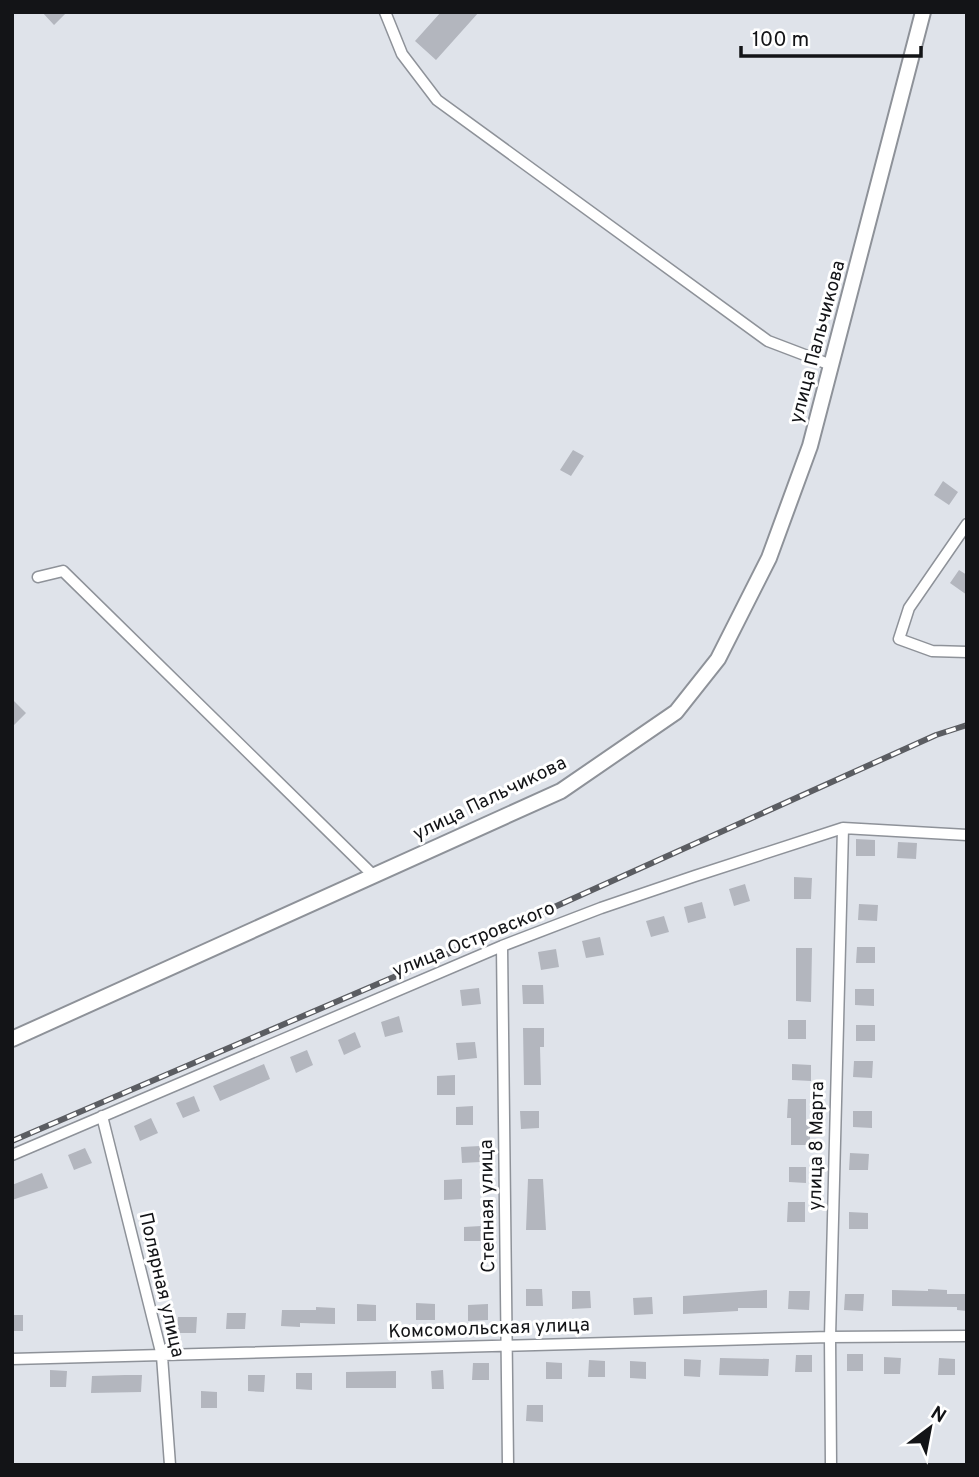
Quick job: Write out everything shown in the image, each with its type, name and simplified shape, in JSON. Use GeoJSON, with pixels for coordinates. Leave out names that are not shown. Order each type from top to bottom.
{"type":"FeatureCollection","features":[{"type":"Feature","properties":{"kind":"street","name":"улица Пальчикова"},"geometry":{"type":"LineString","coordinates":[[12,1039],[561,791],[676,712],[718,659],[769,558],[810,446],[923,12]]}},
{"type":"Feature","properties":{"kind":"street"},"geometry":{"type":"LineString","coordinates":[[387,13],[402,54],[437,100],[768,341],[831,365]]}},
{"type":"Feature","properties":{"kind":"street"},"geometry":{"type":"LineString","coordinates":[[967,524],[909,608],[899,639],[932,651],[967,652]]}},
{"type":"Feature","properties":{"kind":"street"},"geometry":{"type":"LineString","coordinates":[[38,577],[63,571],[374,876]]}},
{"type":"Feature","properties":{"kind":"street","name":"улица Островского"},"geometry":{"type":"LineString","coordinates":[[12,1155],[502,946],[601,908],[843,828],[967,835]]}},
{"type":"Feature","properties":{"kind":"street","name":"улица 8 Марта"},"geometry":{"type":"LineString","coordinates":[[831,1465],[830,1337],[843,828]]}},
{"type":"Feature","properties":{"kind":"street","name":"Степная улица"},"geometry":{"type":"LineString","coordinates":[[502,946],[508,1465]]}},
{"type":"Feature","properties":{"kind":"street","name":"Полярная улица"},"geometry":{"type":"LineString","coordinates":[[102,1116],[162,1356],[170,1465]]}},
{"type":"Feature","properties":{"kind":"street","name":"Комсомольская улица"},"geometry":{"type":"LineString","coordinates":[[12,1359],[830,1337],[967,1336]]}},
{"type":"Feature","properties":{"kind":"building"},"geometry":{"type":"Polygon","coordinates":[[[42,12],[67,12],[54,25],[42,12]]]}},
{"type":"Feature","properties":{"kind":"building"},"geometry":{"type":"Polygon","coordinates":[[[441,12],[479,12],[436,60],[415,41],[441,12]]]}},
{"type":"Feature","properties":{"kind":"building"},"geometry":{"type":"Polygon","coordinates":[[[573,450],[584,456],[571,476],[560,470],[573,450]]]}},
{"type":"Feature","properties":{"kind":"building"},"geometry":{"type":"Polygon","coordinates":[[[943,481],[958,492],[949,505],[934,495],[943,481]]]}},
{"type":"Feature","properties":{"kind":"building"},"geometry":{"type":"Polygon","coordinates":[[[959,570],[967,575],[967,595],[950,583],[959,570]]]}},
{"type":"Feature","properties":{"kind":"building"},"geometry":{"type":"Polygon","coordinates":[[[12,699],[26,713],[12,727],[12,699]]]}},
{"type":"Feature","properties":{"kind":"building"},"geometry":{"type":"Polygon","coordinates":[[[856,839],[875,840],[875,856],[856,856],[856,839]]]}},
{"type":"Feature","properties":{"kind":"building"},"geometry":{"type":"Polygon","coordinates":[[[898,842],[917,843],[916,859],[897,858],[898,842]]]}},
{"type":"Feature","properties":{"kind":"building"},"geometry":{"type":"Polygon","coordinates":[[[794,877],[812,878],[811,899],[794,899],[794,877]]]}},
{"type":"Feature","properties":{"kind":"building"},"geometry":{"type":"Polygon","coordinates":[[[745,884],[750,901],[734,906],[729,889],[745,884]]]}},
{"type":"Feature","properties":{"kind":"building"},"geometry":{"type":"Polygon","coordinates":[[[702,902],[706,918],[688,923],[684,907],[702,902]]]}},
{"type":"Feature","properties":{"kind":"building"},"geometry":{"type":"Polygon","coordinates":[[[859,904],[878,905],[877,921],[858,920],[859,904]]]}},
{"type":"Feature","properties":{"kind":"building"},"geometry":{"type":"Polygon","coordinates":[[[664,916],[669,932],[651,937],[646,921],[664,916]]]}},
{"type":"Feature","properties":{"kind":"building"},"geometry":{"type":"Polygon","coordinates":[[[600,937],[604,955],[586,958],[582,941],[600,937]]]}},
{"type":"Feature","properties":{"kind":"building"},"geometry":{"type":"Polygon","coordinates":[[[857,947],[875,947],[875,963],[856,963],[857,947]]]}},
{"type":"Feature","properties":{"kind":"building"},"geometry":{"type":"Polygon","coordinates":[[[796,948],[812,948],[811,1002],[796,1001],[796,948]]]}},
{"type":"Feature","properties":{"kind":"building"},"geometry":{"type":"Polygon","coordinates":[[[556,949],[559,967],[541,970],[538,952],[556,949]]]}},
{"type":"Feature","properties":{"kind":"building"},"geometry":{"type":"Polygon","coordinates":[[[522,985],[543,985],[544,1004],[523,1004],[522,985]]]}},
{"type":"Feature","properties":{"kind":"building"},"geometry":{"type":"Polygon","coordinates":[[[479,988],[481,1004],[462,1006],[460,990],[479,988]]]}},
{"type":"Feature","properties":{"kind":"building"},"geometry":{"type":"Polygon","coordinates":[[[855,989],[874,989],[874,1006],[855,1005],[855,989]]]}},
{"type":"Feature","properties":{"kind":"building"},"geometry":{"type":"Polygon","coordinates":[[[399,1016],[403,1032],[385,1037],[381,1022],[399,1016]]]}},
{"type":"Feature","properties":{"kind":"building"},"geometry":{"type":"Polygon","coordinates":[[[788,1020],[806,1020],[806,1039],[788,1039],[788,1020]]]}},
{"type":"Feature","properties":{"kind":"building"},"geometry":{"type":"Polygon","coordinates":[[[856,1025],[875,1025],[875,1041],[856,1041],[856,1025]]]}},
{"type":"Feature","properties":{"kind":"building"},"geometry":{"type":"Polygon","coordinates":[[[523,1028],[544,1028],[544,1047],[540,1047],[541,1085],[524,1085],[523,1028]]]}},
{"type":"Feature","properties":{"kind":"building"},"geometry":{"type":"Polygon","coordinates":[[[355,1032],[361,1047],[344,1055],[338,1040],[355,1032]]]}},
{"type":"Feature","properties":{"kind":"building"},"geometry":{"type":"Polygon","coordinates":[[[475,1042],[477,1058],[458,1060],[456,1043],[475,1042]]]}},
{"type":"Feature","properties":{"kind":"building"},"geometry":{"type":"Polygon","coordinates":[[[307,1050],[313,1065],[296,1073],[290,1057],[307,1050]]]}},
{"type":"Feature","properties":{"kind":"building"},"geometry":{"type":"Polygon","coordinates":[[[854,1061],[873,1061],[872,1078],[853,1077],[854,1061]]]}},
{"type":"Feature","properties":{"kind":"building"},"geometry":{"type":"Polygon","coordinates":[[[264,1064],[270,1079],[220,1101],[213,1086],[264,1064]]]}},
{"type":"Feature","properties":{"kind":"building"},"geometry":{"type":"Polygon","coordinates":[[[792,1064],[811,1065],[811,1081],[792,1080],[792,1064]]]}},
{"type":"Feature","properties":{"kind":"building"},"geometry":{"type":"Polygon","coordinates":[[[455,1075],[455,1095],[437,1095],[437,1076],[455,1075]]]}},
{"type":"Feature","properties":{"kind":"building"},"geometry":{"type":"Polygon","coordinates":[[[194,1096],[200,1111],[183,1118],[176,1103],[194,1096]]]}},
{"type":"Feature","properties":{"kind":"building"},"geometry":{"type":"Polygon","coordinates":[[[788,1099],[806,1099],[806,1125],[810,1125],[810,1145],[791,1145],[791,1118],[787,1118],[788,1099]]]}},
{"type":"Feature","properties":{"kind":"building"},"geometry":{"type":"Polygon","coordinates":[[[473,1106],[473,1125],[456,1125],[456,1107],[473,1106]]]}},
{"type":"Feature","properties":{"kind":"building"},"geometry":{"type":"Polygon","coordinates":[[[520,1111],[539,1111],[539,1128],[521,1129],[520,1111]]]}},
{"type":"Feature","properties":{"kind":"building"},"geometry":{"type":"Polygon","coordinates":[[[853,1111],[872,1111],[872,1128],[853,1127],[853,1111]]]}},
{"type":"Feature","properties":{"kind":"building"},"geometry":{"type":"Polygon","coordinates":[[[151,1118],[158,1133],[140,1141],[134,1126],[151,1118]]]}},
{"type":"Feature","properties":{"kind":"building"},"geometry":{"type":"Polygon","coordinates":[[[480,1146],[480,1162],[462,1163],[461,1147],[480,1146]]]}},
{"type":"Feature","properties":{"kind":"building"},"geometry":{"type":"Polygon","coordinates":[[[85,1148],[92,1163],[74,1170],[68,1155],[85,1148]]]}},
{"type":"Feature","properties":{"kind":"building"},"geometry":{"type":"Polygon","coordinates":[[[850,1153],[869,1154],[868,1170],[849,1170],[850,1153]]]}},
{"type":"Feature","properties":{"kind":"building"},"geometry":{"type":"Polygon","coordinates":[[[789,1167],[806,1167],[806,1183],[789,1182],[789,1167]]]}},
{"type":"Feature","properties":{"kind":"building"},"geometry":{"type":"Polygon","coordinates":[[[42,1173],[48,1188],[12,1200],[12,1185],[42,1173]]]}},
{"type":"Feature","properties":{"kind":"building"},"geometry":{"type":"Polygon","coordinates":[[[462,1179],[462,1199],[444,1200],[444,1180],[462,1179]]]}},
{"type":"Feature","properties":{"kind":"building"},"geometry":{"type":"Polygon","coordinates":[[[528,1179],[543,1179],[546,1230],[526,1230],[528,1179]]]}},
{"type":"Feature","properties":{"kind":"building"},"geometry":{"type":"Polygon","coordinates":[[[788,1202],[805,1202],[805,1222],[787,1222],[788,1202]]]}},
{"type":"Feature","properties":{"kind":"building"},"geometry":{"type":"Polygon","coordinates":[[[849,1212],[868,1213],[868,1229],[849,1229],[849,1212]]]}},
{"type":"Feature","properties":{"kind":"building"},"geometry":{"type":"Polygon","coordinates":[[[481,1226],[481,1241],[464,1241],[464,1227],[481,1226]]]}},
{"type":"Feature","properties":{"kind":"building"},"geometry":{"type":"Polygon","coordinates":[[[526,1289],[542,1289],[543,1306],[526,1306],[526,1289]]]}},
{"type":"Feature","properties":{"kind":"building"},"geometry":{"type":"Polygon","coordinates":[[[767,1290],[767,1308],[683,1314],[683,1296],[767,1290]]]}},
{"type":"Feature","properties":{"kind":"building"},"geometry":{"type":"Polygon","coordinates":[[[892,1290],[947,1290],[947,1294],[967,1294],[967,1311],[957,1310],[957,1307],[892,1306],[892,1290]]]}},
{"type":"Feature","properties":{"kind":"building"},"geometry":{"type":"Polygon","coordinates":[[[572,1291],[590,1291],[591,1308],[572,1309],[572,1291]]]}},
{"type":"Feature","properties":{"kind":"building"},"geometry":{"type":"Polygon","coordinates":[[[789,1291],[810,1291],[809,1310],[788,1309],[789,1291]]]}},
{"type":"Feature","properties":{"kind":"building"},"geometry":{"type":"Polygon","coordinates":[[[845,1294],[864,1294],[863,1311],[844,1310],[845,1294]]]}},
{"type":"Feature","properties":{"kind":"building"},"geometry":{"type":"Polygon","coordinates":[[[652,1297],[653,1314],[634,1315],[633,1298],[652,1297]]]}},
{"type":"Feature","properties":{"kind":"building"},"geometry":{"type":"Polygon","coordinates":[[[416,1303],[435,1304],[435,1320],[416,1320],[416,1303]]]}},
{"type":"Feature","properties":{"kind":"building"},"geometry":{"type":"Polygon","coordinates":[[[357,1304],[376,1305],[376,1321],[357,1321],[357,1304]]]}},
{"type":"Feature","properties":{"kind":"building"},"geometry":{"type":"Polygon","coordinates":[[[488,1304],[488,1320],[468,1321],[468,1305],[488,1304]]]}},
{"type":"Feature","properties":{"kind":"building"},"geometry":{"type":"Polygon","coordinates":[[[316,1307],[335,1308],[335,1324],[300,1323],[300,1327],[281,1326],[282,1310],[316,1310],[316,1307]]]}},
{"type":"Feature","properties":{"kind":"building"},"geometry":{"type":"Polygon","coordinates":[[[227,1313],[246,1313],[245,1329],[226,1329],[227,1313]]]}},
{"type":"Feature","properties":{"kind":"building"},"geometry":{"type":"Polygon","coordinates":[[[12,1315],[23,1315],[23,1331],[12,1331],[12,1315]]]}},
{"type":"Feature","properties":{"kind":"building"},"geometry":{"type":"Polygon","coordinates":[[[178,1317],[197,1317],[196,1333],[177,1333],[178,1317]]]}},
{"type":"Feature","properties":{"kind":"building"},"geometry":{"type":"Polygon","coordinates":[[[847,1354],[863,1354],[863,1371],[847,1371],[847,1354]]]}},
{"type":"Feature","properties":{"kind":"building"},"geometry":{"type":"Polygon","coordinates":[[[796,1355],[812,1355],[812,1372],[795,1372],[796,1355]]]}},
{"type":"Feature","properties":{"kind":"building"},"geometry":{"type":"Polygon","coordinates":[[[884,1357],[901,1358],[900,1374],[884,1374],[884,1357]]]}},
{"type":"Feature","properties":{"kind":"building"},"geometry":{"type":"Polygon","coordinates":[[[720,1358],[769,1359],[768,1376],[719,1375],[720,1358]]]}},
{"type":"Feature","properties":{"kind":"building"},"geometry":{"type":"Polygon","coordinates":[[[939,1358],[955,1359],[955,1375],[938,1375],[939,1358]]]}},
{"type":"Feature","properties":{"kind":"building"},"geometry":{"type":"Polygon","coordinates":[[[684,1359],[701,1360],[700,1377],[684,1376],[684,1359]]]}},
{"type":"Feature","properties":{"kind":"building"},"geometry":{"type":"Polygon","coordinates":[[[589,1360],[605,1361],[605,1377],[588,1377],[589,1360]]]}},
{"type":"Feature","properties":{"kind":"building"},"geometry":{"type":"Polygon","coordinates":[[[630,1361],[646,1362],[646,1379],[630,1378],[630,1361]]]}},
{"type":"Feature","properties":{"kind":"building"},"geometry":{"type":"Polygon","coordinates":[[[546,1362],[562,1363],[562,1379],[546,1379],[546,1362]]]}},
{"type":"Feature","properties":{"kind":"building"},"geometry":{"type":"Polygon","coordinates":[[[473,1363],[489,1363],[489,1380],[472,1380],[473,1363]]]}},
{"type":"Feature","properties":{"kind":"building"},"geometry":{"type":"Polygon","coordinates":[[[50,1370],[67,1371],[66,1387],[50,1387],[50,1370]]]}},
{"type":"Feature","properties":{"kind":"building"},"geometry":{"type":"Polygon","coordinates":[[[443,1370],[444,1389],[432,1389],[431,1371],[443,1370]]]}},
{"type":"Feature","properties":{"kind":"building"},"geometry":{"type":"Polygon","coordinates":[[[396,1371],[396,1388],[346,1388],[346,1372],[396,1371]]]}},
{"type":"Feature","properties":{"kind":"building"},"geometry":{"type":"Polygon","coordinates":[[[296,1373],[312,1373],[312,1390],[296,1389],[296,1373]]]}},
{"type":"Feature","properties":{"kind":"building"},"geometry":{"type":"Polygon","coordinates":[[[142,1375],[141,1392],[91,1393],[92,1376],[142,1375]]]}},
{"type":"Feature","properties":{"kind":"building"},"geometry":{"type":"Polygon","coordinates":[[[248,1375],[265,1375],[264,1392],[248,1391],[248,1375]]]}},
{"type":"Feature","properties":{"kind":"building"},"geometry":{"type":"Polygon","coordinates":[[[201,1391],[217,1392],[217,1408],[201,1408],[201,1391]]]}},
{"type":"Feature","properties":{"kind":"building"},"geometry":{"type":"Polygon","coordinates":[[[527,1405],[543,1405],[543,1422],[526,1421],[527,1405]]]}},
{"type":"Feature","properties":{"kind":"railway"},"geometry":{"type":"LineString","coordinates":[[12,1141],[501,931],[936,735],[967,725]]}}]}
